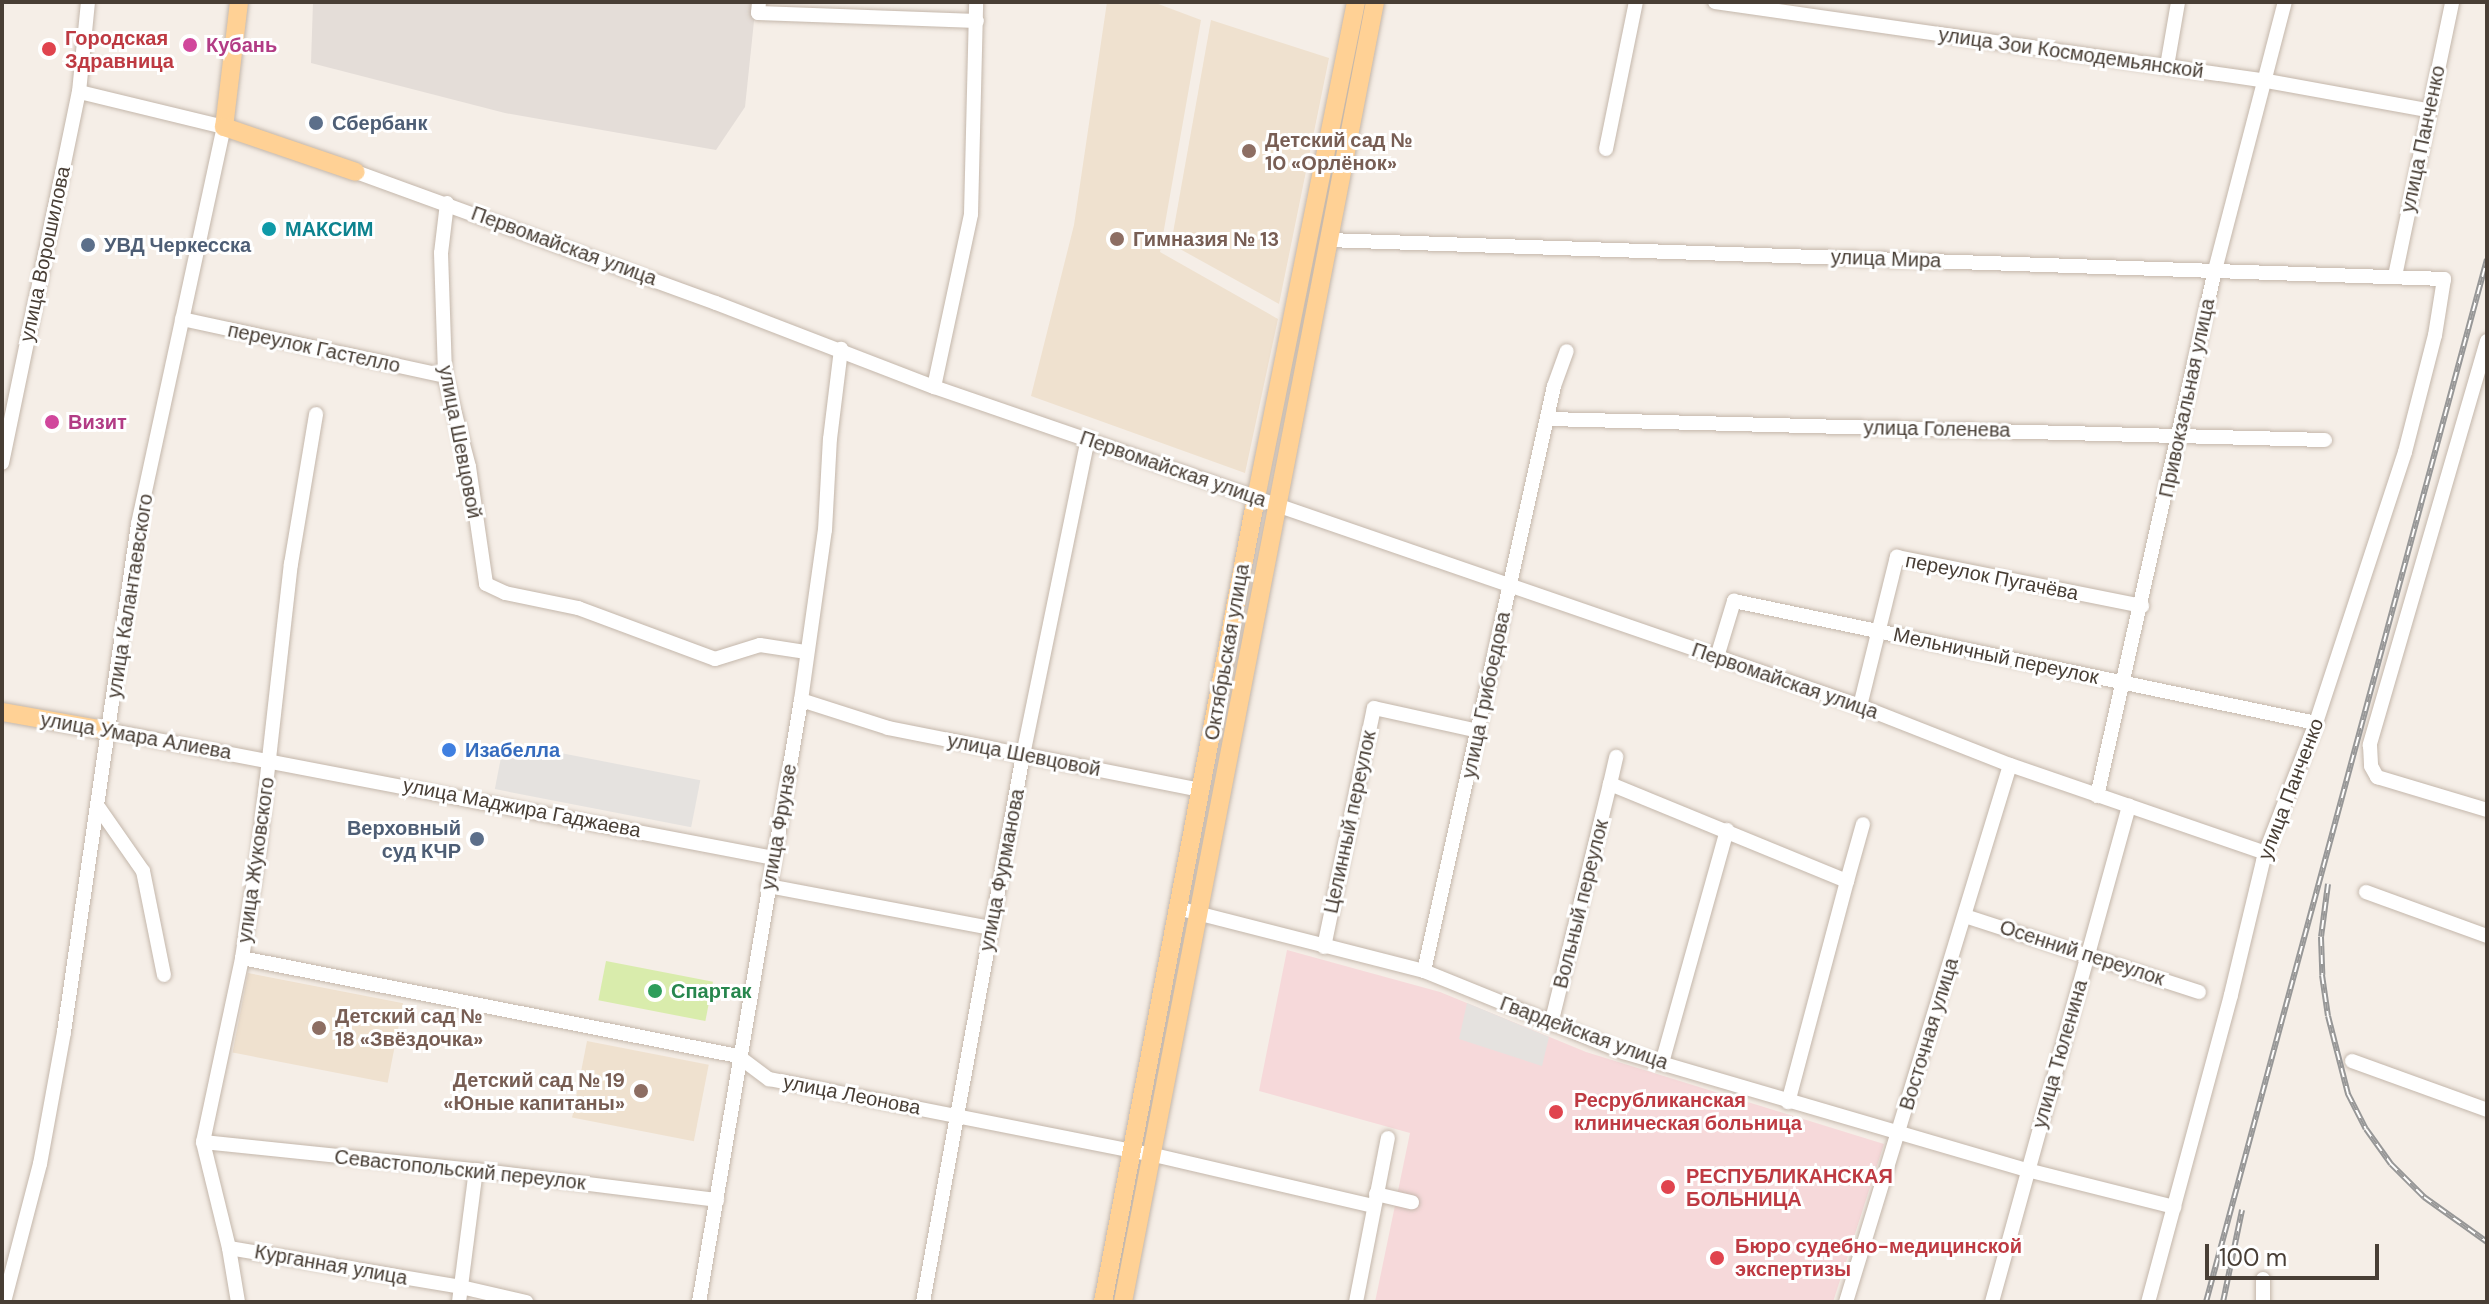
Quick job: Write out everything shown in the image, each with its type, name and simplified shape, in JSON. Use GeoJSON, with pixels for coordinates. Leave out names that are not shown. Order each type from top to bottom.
{"type":"FeatureCollection","features":[{"type":"Feature","properties":{"kind":"main road"},"geometry":{"type":"LineString","coordinates":[[224,127],[239,2]]}},
{"type":"Feature","properties":{"kind":"main road","name":"Октябрьская улица"},"geometry":{"type":"LineString","coordinates":[[1103,1302],[1181,909],[1256,498],[1356,2]]}},
{"type":"Feature","properties":{"kind":"main road","name":"Октябрьская улица"},"geometry":{"type":"LineString","coordinates":[[1123,1302],[1201,914],[1276,505],[1375,2]]}},
{"type":"Feature","properties":{"kind":"main road","name":"Первомайская улица"},"geometry":{"type":"LineString","coordinates":[[224,127],[356,172]]}},
{"type":"Feature","properties":{"kind":"main road","name":"улица Умара Алиева"},"geometry":{"type":"LineString","coordinates":[[2,712],[110,731]]}},
{"type":"Feature","properties":{"kind":"street","name":"улица Ворошилова"},"geometry":{"type":"LineString","coordinates":[[2,463],[79,92],[88,2]]}},
{"type":"Feature","properties":{"kind":"street"},"geometry":{"type":"LineString","coordinates":[[759,2],[758,13],[977,21]]}},
{"type":"Feature","properties":{"kind":"street"},"geometry":{"type":"LineString","coordinates":[[934,387],[971,214],[976,2]]}},
{"type":"Feature","properties":{"kind":"street"},"geometry":{"type":"LineString","coordinates":[[1606,149],[1636,2]]}},
{"type":"Feature","properties":{"kind":"street","name":"улица Зои Космодемьянской"},"geometry":{"type":"LineString","coordinates":[[1715,2],[2267,81],[2427,110]]}},
{"type":"Feature","properties":{"kind":"street"},"geometry":{"type":"LineString","coordinates":[[2167,66],[2178,2]]}},
{"type":"Feature","properties":{"kind":"street","name":"Привокзальная улица"},"geometry":{"type":"LineString","coordinates":[[2097,796],[2125,683],[2215,270],[2267,81],[2285,2]]}},
{"type":"Feature","properties":{"kind":"street","name":"улица Панченко"},"geometry":{"type":"LineString","coordinates":[[2395,276],[2427,110],[2452,2]]}},
{"type":"Feature","properties":{"kind":"street","name":"Первомайская улица"},"geometry":{"type":"LineString","coordinates":[[79,92],[224,127]]}},
{"type":"Feature","properties":{"kind":"street","name":"улица Калантаевского"},"geometry":{"type":"LineString","coordinates":[[4,1302],[40,1164],[99,808],[138,524],[224,127]]}},
{"type":"Feature","properties":{"kind":"street","name":"Первомайская улица"},"geometry":{"type":"LineString","coordinates":[[356,172],[841,349],[934,387],[1860,706],[2010,765],[2265,853]]}},
{"type":"Feature","properties":{"kind":"street","name":"улица Шевцовой"},"geometry":{"type":"LineString","coordinates":[[447,203],[441,253],[445,376],[469,467],[486,584],[505,593],[578,608],[715,659],[760,645],[806,652]]}},
{"type":"Feature","properties":{"kind":"street","name":"улица Мира"},"geometry":{"type":"LineString","coordinates":[[1328,240],[2444,279]]}},
{"type":"Feature","properties":{"kind":"street","name":"улица Панченко"},"geometry":{"type":"LineString","coordinates":[[2148,1302],[2231,995],[2265,853],[2316,723],[2405,452],[2435,335],[2444,279]]}},
{"type":"Feature","properties":{"kind":"street","name":"переулок Гастелло"},"geometry":{"type":"LineString","coordinates":[[182,319],[445,376]]}},
{"type":"Feature","properties":{"kind":"street"},"geometry":{"type":"LineString","coordinates":[[2487,341],[2370,745],[2371,766],[2377,777],[2487,810]]}},
{"type":"Feature","properties":{"kind":"street","name":"улица Фрунзе"},"geometry":{"type":"LineString","coordinates":[[699,1302],[738,1056],[801,700],[825,530],[830,439],[841,349]]}},
{"type":"Feature","properties":{"kind":"street","name":"улица Грибоедова"},"geometry":{"type":"LineString","coordinates":[[1424,971],[1554,386],[1567,351]]}},
{"type":"Feature","properties":{"kind":"street","name":"улица Жуковского"},"geometry":{"type":"LineString","coordinates":[[238,1302],[229,1248],[203,1142],[242,958],[270,760],[291,564],[316,414]]}},
{"type":"Feature","properties":{"kind":"street","name":"улица Голенева"},"geometry":{"type":"LineString","coordinates":[[1549,419],[2325,440]]}},
{"type":"Feature","properties":{"kind":"street","name":"улица Фурманова"},"geometry":{"type":"LineString","coordinates":[[923,1302],[1023,755],[1088,439]]}},
{"type":"Feature","properties":{"kind":"street","name":"переулок Пугачёва"},"geometry":{"type":"LineString","coordinates":[[1860,706],[1897,557],[2142,606]]}},
{"type":"Feature","properties":{"kind":"street","name":"Мельничный переулок"},"geometry":{"type":"LineString","coordinates":[[1717,657],[1734,601],[2316,723]]}},
{"type":"Feature","properties":{"kind":"street","name":"улица Шевцовой"},"geometry":{"type":"LineString","coordinates":[[801,700],[888,728],[1202,790]]}},
{"type":"Feature","properties":{"kind":"street","name":"Целинный переулок"},"geometry":{"type":"LineString","coordinates":[[1324,947],[1374,708],[1479,731]]}},
{"type":"Feature","properties":{"kind":"street","name":"улица Умара Алиева"},"geometry":{"type":"LineString","coordinates":[[110,731],[270,760]]}},
{"type":"Feature","properties":{"kind":"street","name":"Вольный переулок"},"geometry":{"type":"LineString","coordinates":[[1551,1024],[1616,757]]}},
{"type":"Feature","properties":{"kind":"street","name":"улица Маджира Гаджаева"},"geometry":{"type":"LineString","coordinates":[[270,760],[773,858]]}},
{"type":"Feature","properties":{"kind":"street","name":"Восточная улица"},"geometry":{"type":"LineString","coordinates":[[1846,1302],[2010,765]]}},
{"type":"Feature","properties":{"kind":"street"},"geometry":{"type":"LineString","coordinates":[[1610,784],[1847,881]]}},
{"type":"Feature","properties":{"kind":"street","name":"улица Тюленина"},"geometry":{"type":"LineString","coordinates":[[1992,1302],[2129,806]]}},
{"type":"Feature","properties":{"kind":"street"},"geometry":{"type":"LineString","coordinates":[[99,808],[143,871],[164,975]]}},
{"type":"Feature","properties":{"kind":"street"},"geometry":{"type":"LineString","coordinates":[[1788,1102],[1863,824]]}},
{"type":"Feature","properties":{"kind":"street"},"geometry":{"type":"LineString","coordinates":[[1662,1063],[1727,830]]}},
{"type":"Feature","properties":{"kind":"street"},"geometry":{"type":"LineString","coordinates":[[768,886],[991,928]]}},
{"type":"Feature","properties":{"kind":"street"},"geometry":{"type":"LineString","coordinates":[[2366,892],[2487,936]]}},
{"type":"Feature","properties":{"kind":"street","name":"Гвардейская улица"},"geometry":{"type":"LineString","coordinates":[[1181,909],[1424,971],[1551,1024],[1662,1063],[1898,1134],[2174,1207]]}},
{"type":"Feature","properties":{"kind":"street","name":"Осенний переулок"},"geometry":{"type":"LineString","coordinates":[[1965,916],[2199,992]]}},
{"type":"Feature","properties":{"kind":"street","name":"улица Леонова"},"geometry":{"type":"LineString","coordinates":[[242,958],[738,1056],[769,1079],[1375,1200],[1412,1202]]}},
{"type":"Feature","properties":{"kind":"street"},"geometry":{"type":"LineString","coordinates":[[2352,1061],[2487,1110]]}},
{"type":"Feature","properties":{"kind":"street"},"geometry":{"type":"LineString","coordinates":[[1356,1302],[1388,1138]]}},
{"type":"Feature","properties":{"kind":"street","name":"Севастопольский переулок"},"geometry":{"type":"LineString","coordinates":[[203,1142],[476,1170],[717,1200]]}},
{"type":"Feature","properties":{"kind":"street"},"geometry":{"type":"LineString","coordinates":[[460,1295],[476,1170]]}},
{"type":"Feature","properties":{"kind":"street","name":"Курганная улица"},"geometry":{"type":"LineString","coordinates":[[229,1248],[460,1295],[526,1302]]}},
{"type":"Feature","properties":{"kind":"street"},"geometry":{"type":"LineString","coordinates":[[2263,1279],[2263,1302]]}},
{"type":"Feature","properties":{"kind":"shaded area"},"geometry":{"type":"Polygon","coordinates":[[[313,2],[756,2],[745,107],[716,150],[505,113],[311,63],[313,2]]]}},
{"type":"Feature","properties":{"kind":"shaded area","name":"Гимназия № 13"},"geometry":{"type":"Polygon","coordinates":[[[1107,2],[1153,2],[1201,20],[1160,252],[1278,319],[1245,473],[1031,396],[1074,225],[1107,2]]]}},
{"type":"Feature","properties":{"kind":"shaded area","name":"Детский сад № 10 «Орлёнок»"},"geometry":{"type":"Polygon","coordinates":[[[1211,20],[1329,58],[1279,304],[1171,244],[1211,20]]]}},
{"type":"Feature","properties":{"kind":"shaded area"},"geometry":{"type":"Polygon","coordinates":[[[504,742],[700,780],[691,827],[495,789],[504,742]]]}},
{"type":"Feature","properties":{"kind":"shaded area","name":"Ресрубликанская клиническая больница"},"geometry":{"type":"Polygon","coordinates":[[[1287,950],[1440,992],[1586,1052],[1884,1144],[1833,1302],[1375,1302],[1410,1133],[1259,1091],[1287,950]]]}},
{"type":"Feature","properties":{"kind":"shaded area","name":"Детский сад № 18 «Звёздочка»"},"geometry":{"type":"Polygon","coordinates":[[[248,973],[403,1003],[388,1083],[233,1053],[248,973]]]}},
{"type":"Feature","properties":{"kind":"shaded area"},"geometry":{"type":"Polygon","coordinates":[[[1467,1003],[1549,1037],[1542,1066],[1459,1039],[1467,1003]]]}},
{"type":"Feature","properties":{"kind":"shaded area","name":"Детский сад № 19 «Юные капитаны»"},"geometry":{"type":"Polygon","coordinates":[[[587,1041],[709,1065],[694,1141],[572,1118],[587,1041]]]}},
{"type":"Feature","properties":{"kind":"green space","name":"Спартак"},"geometry":{"type":"Polygon","coordinates":[[[606,961],[713,982],[705,1021],[598,1000],[606,961]]]}},
{"type":"Feature","properties":{"kind":"railway"},"geometry":{"type":"LineString","coordinates":[[2206,1302],[2487,259]]}},
{"type":"Feature","properties":{"kind":"railway"},"geometry":{"type":"LineString","coordinates":[[2328,884],[2321,937],[2322,975],[2328,1016],[2348,1094],[2366,1129],[2391,1164],[2424,1197],[2487,1242]]}},
{"type":"Feature","properties":{"kind":"railway"},"geometry":{"type":"LineString","coordinates":[[2223,1302],[2242,1210]]}},
{"type":"Feature","properties":{"kind":"place","name":"Кубань"},"geometry":{"type":"Point","coordinates":[190,45]}},
{"type":"Feature","properties":{"kind":"place","name":"Городская Здравница"},"geometry":{"type":"Point","coordinates":[49,49]}},
{"type":"Feature","properties":{"kind":"place","name":"Сбербанк"},"geometry":{"type":"Point","coordinates":[316,123]}},
{"type":"Feature","properties":{"kind":"place","name":"Детский сад № 10 «Орлёнок»"},"geometry":{"type":"Point","coordinates":[1249,151]}},
{"type":"Feature","properties":{"kind":"place","name":"МАКСИМ"},"geometry":{"type":"Point","coordinates":[269,229]}},
{"type":"Feature","properties":{"kind":"place","name":"Гимназия № 13"},"geometry":{"type":"Point","coordinates":[1117,239]}},
{"type":"Feature","properties":{"kind":"place","name":"УВД Черкесска"},"geometry":{"type":"Point","coordinates":[88,245]}},
{"type":"Feature","properties":{"kind":"place","name":"Визит"},"geometry":{"type":"Point","coordinates":[52,422]}},
{"type":"Feature","properties":{"kind":"place","name":"Изабелла"},"geometry":{"type":"Point","coordinates":[449,750]}},
{"type":"Feature","properties":{"kind":"place","name":"Верховный суд КЧР"},"geometry":{"type":"Point","coordinates":[477,839]}},
{"type":"Feature","properties":{"kind":"place","name":"Спартак"},"geometry":{"type":"Point","coordinates":[655,991]}},
{"type":"Feature","properties":{"kind":"place","name":"Детский сад № 18 «Звёздочка»"},"geometry":{"type":"Point","coordinates":[319,1028]}},
{"type":"Feature","properties":{"kind":"place","name":"Детский сад № 19 «Юные капитаны»"},"geometry":{"type":"Point","coordinates":[641,1091]}},
{"type":"Feature","properties":{"kind":"place","name":"Ресрубликанская клиническая больница"},"geometry":{"type":"Point","coordinates":[1556,1112]}},
{"type":"Feature","properties":{"kind":"place","name":"РЕСПУБЛИКАНСКАЯ БОЛЬНИЦА"},"geometry":{"type":"Point","coordinates":[1668,1187]}},
{"type":"Feature","properties":{"kind":"place","name":"Бюро судебно-медицинской экспертизы"},"geometry":{"type":"Point","coordinates":[1717,1258]}}]}
